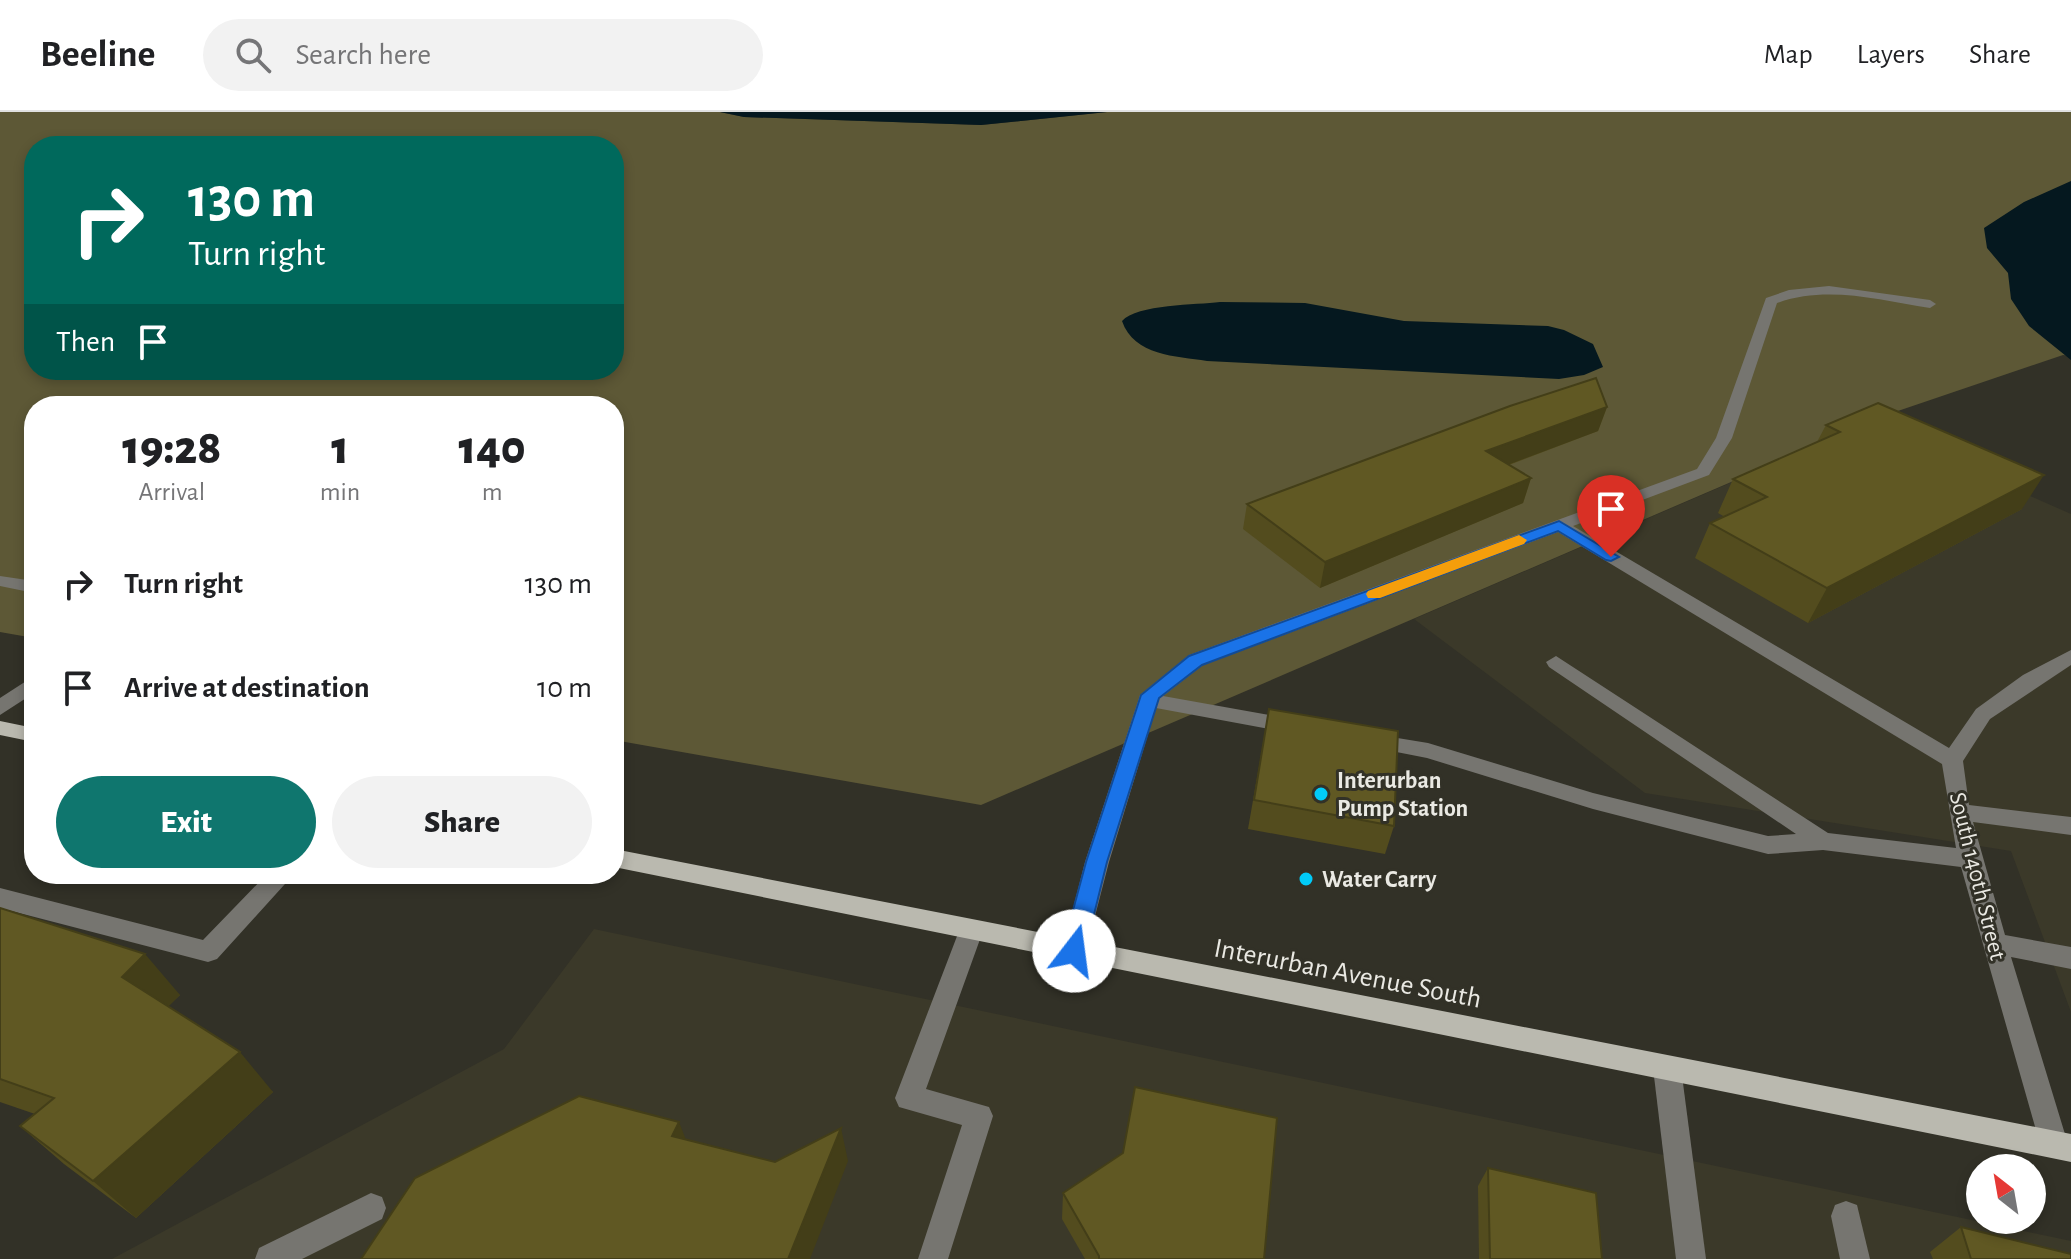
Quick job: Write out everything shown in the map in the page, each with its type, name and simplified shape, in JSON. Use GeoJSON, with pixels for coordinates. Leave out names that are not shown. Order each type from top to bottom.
{"type":"FeatureCollection","features":[{"type":"Feature","properties":{"kind":"main road"},"geometry":{"type":"LineString","coordinates":[[0,728],[24,733]]}},
{"type":"Feature","properties":{"kind":"main road","name":"Interurban Avenue South"},"geometry":{"type":"LineString","coordinates":[[624,860],[2063,1146]]}},
{"type":"Feature","properties":{"kind":"street"},"geometry":{"type":"LineString","coordinates":[[1074,951],[1097,862],[1150,695],[1196,660],[1703,472],[1724,438],[1771,301],[1781,296],[1831,290],[1930,304]]}},
{"type":"Feature","properties":{"kind":"street"},"geometry":{"type":"LineString","coordinates":[[1559,525],[1952,760]]}},
{"type":"Feature","properties":{"kind":"street"},"geometry":{"type":"LineString","coordinates":[[0,581],[24,585]]}},
{"type":"Feature","properties":{"kind":"street","name":"South 140th Street"},"geometry":{"type":"LineString","coordinates":[[2063,1146],[1993,943],[1959,812],[1952,760],[1983,714],[2071,656]]}},
{"type":"Feature","properties":{"kind":"street"},"geometry":{"type":"LineString","coordinates":[[1556,662],[1823,841]]}},
{"type":"Feature","properties":{"kind":"street"},"geometry":{"type":"LineString","coordinates":[[0,708],[24,690]]}},
{"type":"Feature","properties":{"kind":"street"},"geometry":{"type":"LineString","coordinates":[[1149,700],[1320,731]]}},
{"type":"Feature","properties":{"kind":"street"},"geometry":{"type":"LineString","coordinates":[[1351,737],[1428,751],[1593,801],[1768,845],[1823,841],[1970,859]]}},
{"type":"Feature","properties":{"kind":"street"},"geometry":{"type":"LineString","coordinates":[[1959,812],[2071,826]]}},
{"type":"Feature","properties":{"kind":"street"},"geometry":{"type":"LineString","coordinates":[[0,898],[208,952],[273,884]]}},
{"type":"Feature","properties":{"kind":"street"},"geometry":{"type":"LineString","coordinates":[[933,1259],[979,1116],[909,1098],[971,931]]}},
{"type":"Feature","properties":{"kind":"street"},"geometry":{"type":"LineString","coordinates":[[1993,943],[2071,958]]}},
{"type":"Feature","properties":{"kind":"street"},"geometry":{"type":"LineString","coordinates":[[1667,1068],[1691,1259]]}},
{"type":"Feature","properties":{"kind":"street"},"geometry":{"type":"LineString","coordinates":[[270,1259],[371,1208]]}},
{"type":"Feature","properties":{"kind":"street"},"geometry":{"type":"LineString","coordinates":[[1846,1216],[1855,1259]]}},
{"type":"Feature","properties":{"kind":"shaded area"},"geometry":{"type":"Polygon","coordinates":[[[0,112],[720,112],[744,117],[981,125],[1107,112],[2071,112],[2071,356],[2063,355],[1889,414],[981,805],[624,742],[624,396],[24,396],[24,636],[0,632],[0,112]]]}},
{"type":"Feature","properties":{"kind":"shaded area"},"geometry":{"type":"Polygon","coordinates":[[[1867,424],[2071,514],[2071,1012],[2011,851],[1645,793],[1414,619],[1867,424]]]}},
{"type":"Feature","properties":{"kind":"shaded area"},"geometry":{"type":"Polygon","coordinates":[[[594,929],[1966,1219],[1966,1234],[2038,1234],[2071,1241],[2071,1259],[112,1259],[504,1049],[594,929]]]}},
{"type":"Feature","properties":{"kind":"water"},"geometry":{"type":"Polygon","coordinates":[[[720,112],[1107,112],[981,125],[744,117],[720,112]]]}},
{"type":"Feature","properties":{"kind":"water"},"geometry":{"type":"Polygon","coordinates":[[[2071,181],[2071,360],[2029,326],[2011,299],[2008,273],[1987,248],[1984,228],[2024,202],[2071,181]]]}},
{"type":"Feature","properties":{"kind":"water"},"geometry":{"type":"Polygon","coordinates":[[[1220,302],[1305,303],[1404,321],[1548,326],[1593,344],[1603,367],[1584,375],[1559,379],[1207,361],[1146,348],[1128,333],[1122,321],[1130,315],[1154,308],[1220,302]]]}},
{"type":"Feature","properties":{"kind":"building"},"geometry":{"type":"Polygon","coordinates":[[[1596,378],[1607,407],[1486,451],[1531,478],[1325,562],[1247,504],[1510,406],[1596,378]]]}},
{"type":"Feature","properties":{"kind":"building"},"geometry":{"type":"Polygon","coordinates":[[[1878,403],[2044,475],[1827,588],[1710,523],[1767,497],[1733,479],[1840,432],[1826,425],[1878,403]]]}},
{"type":"Feature","properties":{"kind":"building","name":"Interurban Pump Station"},"geometry":{"type":"Polygon","coordinates":[[[1269,709],[1398,731],[1394,826],[1254,800],[1269,709]]]}},
{"type":"Feature","properties":{"kind":"building"},"geometry":{"type":"Polygon","coordinates":[[[0,908],[145,954],[122,977],[240,1052],[93,1181],[20,1126],[54,1098],[0,1079],[0,908]]]}},
{"type":"Feature","properties":{"kind":"building"},"geometry":{"type":"Polygon","coordinates":[[[1135,1087],[1277,1118],[1264,1259],[1099,1259],[1063,1193],[1123,1153],[1135,1087]]]}},
{"type":"Feature","properties":{"kind":"building"},"geometry":{"type":"Polygon","coordinates":[[[579,1096],[679,1122],[672,1136],[775,1162],[841,1128],[788,1259],[361,1259],[415,1178],[579,1096]]]}},
{"type":"Feature","properties":{"kind":"building"},"geometry":{"type":"Polygon","coordinates":[[[1488,1168],[1596,1193],[1602,1259],[1490,1259],[1488,1168]]]}},
{"type":"Feature","properties":{"kind":"building"},"geometry":{"type":"Polygon","coordinates":[[[1961,1227],[1966,1228],[1966,1234],[1990,1234],[2071,1254],[2071,1259],[1971,1259],[1961,1227]]]}},
{"type":"Feature","properties":{"kind":"slow traffic"},"geometry":{"type":"LineString","coordinates":[[1374,594],[1519,540]]}},
{"type":"Feature","properties":{"kind":"place","name":"Interurban Pump Station"},"geometry":{"type":"Point","coordinates":[1321,794]}},
{"type":"Feature","properties":{"kind":"place","name":"Water Carry"},"geometry":{"type":"Point","coordinates":[1306,879]}},
{"type":"Feature","properties":{"kind":"route"},"geometry":{"type":"LineString","coordinates":[[1074,951],[1097,862],[1150,695],[1196,660],[1559,525],[1611,557]]}}]}
